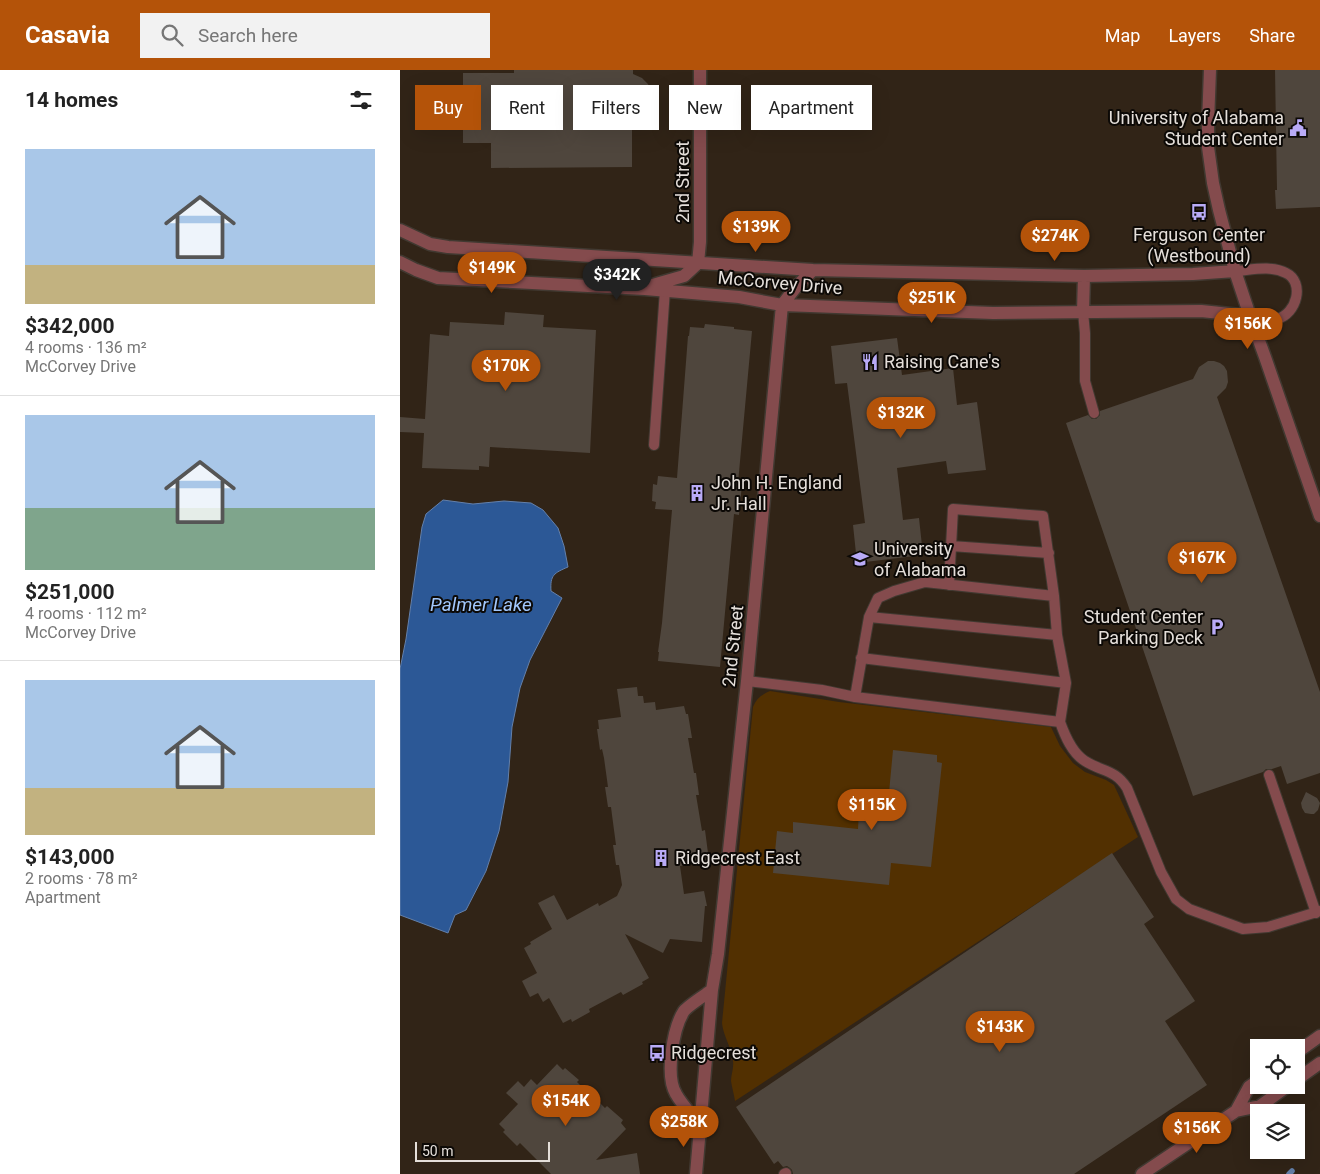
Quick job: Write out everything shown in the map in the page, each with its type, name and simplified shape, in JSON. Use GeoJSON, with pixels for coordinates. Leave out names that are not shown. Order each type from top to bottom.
{"type":"FeatureCollection","features":[{"type":"Feature","properties":{"kind":"street","name":"2nd Street"},"geometry":{"type":"LineString","coordinates":[[698,263],[700,242],[700,70]]}},
{"type":"Feature","properties":{"kind":"street"},"geometry":{"type":"LineString","coordinates":[[1210,70],[1208,147],[1219,210],[1250,316],[1266,357],[1320,516]]}},
{"type":"Feature","properties":{"kind":"street","name":"McCorvey Drive"},"geometry":{"type":"LineString","coordinates":[[400,230],[430,244],[448,247],[813,270],[1084,276],[1193,274],[1236,270]]}},
{"type":"Feature","properties":{"kind":"street","name":"McCorvey Drive"},"geometry":{"type":"LineString","coordinates":[[400,262],[438,278],[664,290],[739,297],[782,305],[993,313],[1201,311],[1250,316]]}},
{"type":"Feature","properties":{"kind":"street"},"geometry":{"type":"LineString","coordinates":[[641,289],[684,276],[698,263]]}},
{"type":"Feature","properties":{"kind":"street"},"geometry":{"type":"LineString","coordinates":[[782,305],[813,270]]}},
{"type":"Feature","properties":{"kind":"street"},"geometry":{"type":"LineString","coordinates":[[1083,312],[1084,276]]}},
{"type":"Feature","properties":{"kind":"street","name":"2nd Street"},"geometry":{"type":"LineString","coordinates":[[696,1174],[712,990],[719,945],[747,681],[782,305]]}},
{"type":"Feature","properties":{"kind":"street"},"geometry":{"type":"LineString","coordinates":[[700,1125],[675,1093],[671,1075],[672,1052],[676,1030],[685,1010],[712,990]]}},
{"type":"Feature","properties":{"kind":"street"},"geometry":{"type":"LineString","coordinates":[[1305,1047],[1320,1036]]}},
{"type":"Feature","properties":{"kind":"street"},"geometry":{"type":"LineString","coordinates":[[1305,1074],[1320,1063]]}},
{"type":"Feature","properties":{"kind":"street"},"geometry":{"type":"LineString","coordinates":[[1236,1111],[1250,1086]]}},
{"type":"Feature","properties":{"kind":"street"},"geometry":{"type":"LineString","coordinates":[[1142,1174],[1236,1111],[1260,1106],[1277,1094]]}},
{"type":"Feature","properties":{"kind":"lane"},"geometry":{"type":"LineString","coordinates":[[1236,270],[1277,270],[1285,272],[1292,277],[1296,284],[1295,302],[1286,315],[1277,319],[1250,316]]}},
{"type":"Feature","properties":{"kind":"lane"},"geometry":{"type":"LineString","coordinates":[[654,445],[664,290]]}},
{"type":"Feature","properties":{"kind":"lane"},"geometry":{"type":"LineString","coordinates":[[1083,312],[1086,381],[1094,413]]}},
{"type":"Feature","properties":{"kind":"lane"},"geometry":{"type":"LineString","coordinates":[[949,585],[953,509],[1043,516],[1049,553],[1057,635],[1066,683],[1060,722],[1067,740],[1084,761],[1114,774],[1128,788],[1161,872],[1176,899],[1189,909],[1243,929],[1268,927],[1318,912],[1269,775]]}},
{"type":"Feature","properties":{"kind":"lane"},"geometry":{"type":"LineString","coordinates":[[951,546],[1049,553]]}},
{"type":"Feature","properties":{"kind":"lane"},"geometry":{"type":"LineString","coordinates":[[855,697],[869,617],[878,598],[894,591],[926,582],[1054,596]]}},
{"type":"Feature","properties":{"kind":"lane"},"geometry":{"type":"LineString","coordinates":[[869,617],[1057,635]]}},
{"type":"Feature","properties":{"kind":"lane"},"geometry":{"type":"LineString","coordinates":[[862,658],[1066,683]]}},
{"type":"Feature","properties":{"kind":"lane"},"geometry":{"type":"LineString","coordinates":[[747,681],[822,690],[855,697],[1060,722]]}},
{"type":"Feature","properties":{"kind":"shaded area","name":"University of Alabama"},"geometry":{"type":"Polygon","coordinates":[[[400,70],[1320,70],[1320,1174],[400,1174],[400,70]]]}},
{"type":"Feature","properties":{"kind":"shaded area"},"geometry":{"type":"Polygon","coordinates":[[[770,691],[839,702],[1051,727],[1060,746],[1073,763],[1085,772],[1114,785],[1138,837],[735,1101],[731,1081],[732,1056],[722,1023],[753,707],[760,697],[770,691]]]}},
{"type":"Feature","properties":{"kind":"water","name":"Palmer Lake"},"geometry":{"type":"Polygon","coordinates":[[[443,500],[473,504],[504,501],[531,503],[543,510],[558,528],[568,567],[556,573],[552,578],[551,591],[562,598],[530,660],[520,688],[512,727],[508,782],[499,831],[486,871],[466,910],[455,915],[448,933],[400,915],[400,669],[422,527],[426,514],[443,500]]]}},
{"type":"Feature","properties":{"kind":"building"},"geometry":{"type":"Polygon","coordinates":[[[514,70],[633,70],[633,74],[642,78],[648,85],[573,85],[573,130],[632,130],[632,167],[491,168],[491,143],[463,143],[463,130],[481,130],[481,85],[463,85],[463,73],[514,73],[514,70]]]}},
{"type":"Feature","properties":{"kind":"building","name":"University of Alabama Student Center"},"geometry":{"type":"Polygon","coordinates":[[[1275,70],[1320,70],[1320,207],[1276,209],[1275,70]]]}},
{"type":"Feature","properties":{"kind":"building"},"geometry":{"type":"Polygon","coordinates":[[[505,312],[544,315],[543,327],[596,330],[590,453],[490,447],[489,467],[479,466],[479,470],[422,468],[424,433],[400,432],[400,417],[425,419],[430,334],[449,336],[450,322],[504,325],[505,312]]]}},
{"type":"Feature","properties":{"kind":"building","name":"John H. England Jr. Hall"},"geometry":{"type":"Polygon","coordinates":[[[705,324],[752,331],[738,483],[742,484],[739,515],[734,514],[720,667],[658,661],[672,510],[655,509],[656,502],[652,501],[653,484],[657,485],[658,476],[677,478],[688,336],[690,327],[704,328],[705,324]]]}},
{"type":"Feature","properties":{"kind":"building"},"geometry":{"type":"Polygon","coordinates":[[[897,338],[902,375],[953,368],[957,405],[977,402],[986,470],[948,474],[946,461],[897,468],[903,520],[919,518],[923,555],[857,563],[853,525],[865,523],[847,383],[835,384],[831,346],[897,338]]]}},
{"type":"Feature","properties":{"kind":"building","name":"Student Center Parking Deck"},"geometry":{"type":"Polygon","coordinates":[[[1208,361],[1220,363],[1227,371],[1228,382],[1226,388],[1217,397],[1320,692],[1320,773],[1287,784],[1281,766],[1266,769],[1263,772],[1193,796],[1066,423],[1088,415],[1092,419],[1096,419],[1100,415],[1100,411],[1193,379],[1199,367],[1208,361]]]}},
{"type":"Feature","properties":{"kind":"building","name":"Ridgecrest East"},"geometry":{"type":"Polygon","coordinates":[[[637,687],[638,696],[643,696],[644,703],[655,702],[656,710],[684,706],[686,714],[688,714],[692,738],[688,738],[699,795],[696,795],[702,831],[705,830],[708,853],[705,854],[706,862],[680,866],[684,894],[704,891],[707,906],[705,906],[702,942],[670,939],[663,953],[625,934],[649,978],[642,982],[643,984],[623,995],[621,992],[589,1009],[590,1012],[572,1022],[571,1019],[563,1023],[549,998],[543,1002],[538,993],[530,997],[522,981],[537,973],[524,948],[531,944],[530,942],[552,929],[538,903],[554,895],[567,920],[598,903],[599,906],[617,896],[622,885],[619,865],[616,865],[613,845],[616,845],[611,807],[608,807],[605,787],[608,787],[604,758],[602,749],[600,750],[597,729],[599,729],[598,720],[621,717],[617,689],[637,687]]]}},
{"type":"Feature","properties":{"kind":"building"},"geometry":{"type":"Polygon","coordinates":[[[893,750],[937,755],[937,762],[942,763],[931,867],[891,863],[889,885],[773,873],[777,831],[793,833],[793,822],[858,829],[859,811],[887,814],[893,750]]]}},
{"type":"Feature","properties":{"kind":"building"},"geometry":{"type":"Polygon","coordinates":[[[1306,792],[1317,798],[1320,803],[1318,810],[1314,814],[1305,813],[1302,808],[1301,803],[1306,792]]]}},
{"type":"Feature","properties":{"kind":"building"},"geometry":{"type":"Polygon","coordinates":[[[1112,853],[1154,917],[1144,924],[1195,1001],[1165,1021],[1207,1085],[1074,1174],[793,1174],[790,1168],[787,1166],[783,1167],[778,1161],[774,1164],[736,1107],[1112,853]]]}},
{"type":"Feature","properties":{"kind":"building"},"geometry":{"type":"Polygon","coordinates":[[[557,1064],[579,1080],[577,1082],[598,1103],[605,1108],[607,1106],[623,1120],[621,1123],[626,1129],[596,1160],[637,1153],[640,1174],[551,1174],[520,1143],[517,1146],[503,1132],[505,1130],[499,1124],[518,1104],[506,1093],[518,1081],[524,1087],[531,1079],[537,1085],[557,1064]]]}},
{"type":"Feature","properties":{"kind":"waterway"},"geometry":{"type":"LineString","coordinates":[[1289,1174],[1292,1171]]}},
{"type":"Feature","properties":{"kind":"place","name":"University of Alabama Student Center"},"geometry":{"type":"Point","coordinates":[1298,128]}},
{"type":"Feature","properties":{"kind":"place","name":"Ferguson Center (Westbound)"},"geometry":{"type":"Point","coordinates":[1199,212]}},
{"type":"Feature","properties":{"kind":"place","name":"Raising Cane's"},"geometry":{"type":"Point","coordinates":[870,362]}},
{"type":"Feature","properties":{"kind":"place","name":"John H. England Jr. Hall"},"geometry":{"type":"Point","coordinates":[697,493]}},
{"type":"Feature","properties":{"kind":"place","name":"University of Alabama"},"geometry":{"type":"Point","coordinates":[860,559]}},
{"type":"Feature","properties":{"kind":"place","name":"Student Center Parking Deck"},"geometry":{"type":"Point","coordinates":[1217,627]}},
{"type":"Feature","properties":{"kind":"place","name":"Ridgecrest East"},"geometry":{"type":"Point","coordinates":[661,858]}},
{"type":"Feature","properties":{"kind":"place","name":"Ridgecrest"},"geometry":{"type":"Point","coordinates":[657,1053]}}]}
